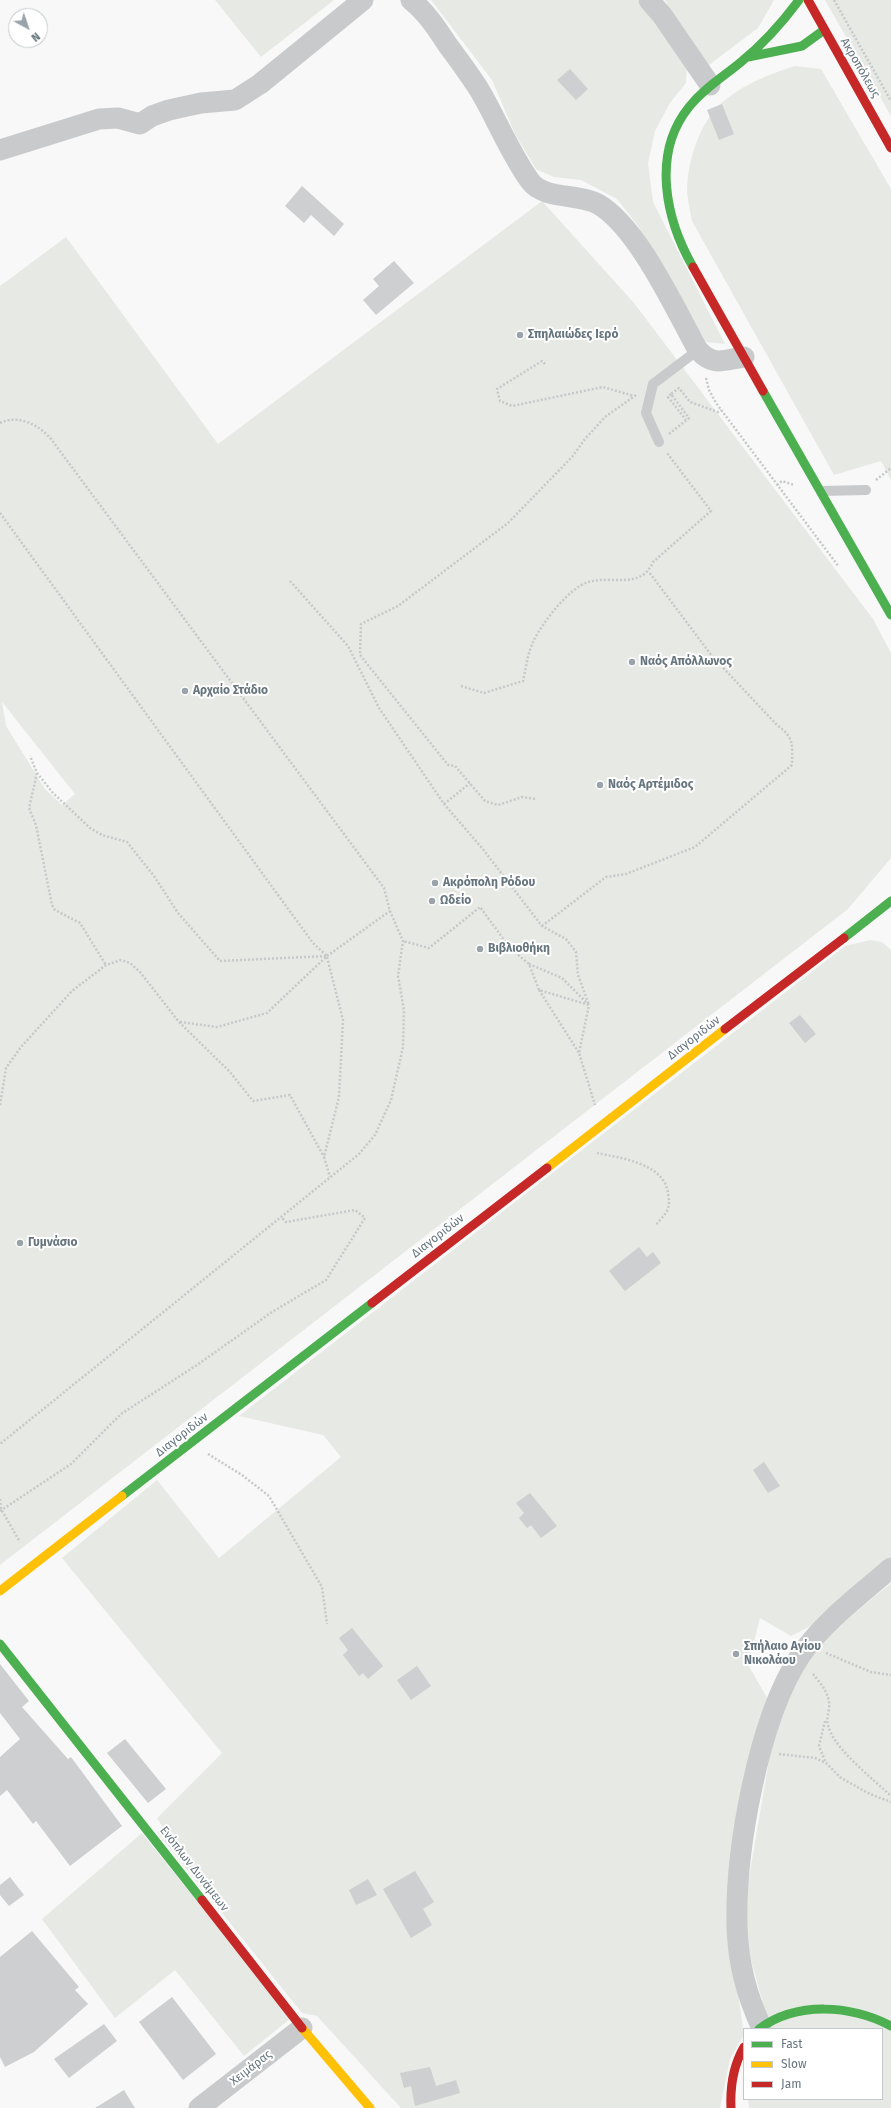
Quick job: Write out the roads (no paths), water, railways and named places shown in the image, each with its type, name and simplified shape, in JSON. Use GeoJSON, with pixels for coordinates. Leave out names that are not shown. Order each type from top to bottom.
{"type":"FeatureCollection","features":[{"type":"Feature","properties":{"kind":"street"},"geometry":{"type":"LineString","coordinates":[[0,150],[99,118],[118,118],[140,124],[152,116],[169,110],[201,102],[235,100],[260,84],[363,0]]}},
{"type":"Feature","properties":{"kind":"street"},"geometry":{"type":"LineString","coordinates":[[411,0],[424,10],[479,90],[513,153],[531,181],[537,187],[548,191],[597,204],[618,220],[642,250],[698,350],[706,359],[717,362],[744,357]]}},
{"type":"Feature","properties":{"kind":"street"},"geometry":{"type":"LineString","coordinates":[[648,0],[662,14],[710,85]]}},
{"type":"Feature","properties":{"kind":"street"},"geometry":{"type":"LineString","coordinates":[[799,0],[774,31],[747,57],[710,85],[687,108],[674,134],[665,180],[673,223],[691,264],[822,491],[891,615]]}},
{"type":"Feature","properties":{"kind":"street","name":"Ακροπόλεως"},"geometry":{"type":"LineString","coordinates":[[808,0],[891,148]]}},
{"type":"Feature","properties":{"kind":"street"},"geometry":{"type":"LineString","coordinates":[[747,57],[802,46],[824,30]]}},
{"type":"Feature","properties":{"kind":"street","name":"Διαγοριδών"},"geometry":{"type":"LineString","coordinates":[[0,1591],[891,901]]}},
{"type":"Feature","properties":{"kind":"street"},"geometry":{"type":"LineString","coordinates":[[891,1568],[841,1610],[804,1652],[781,1693],[761,1753],[749,1804],[738,1884],[737,1928],[740,1961],[752,2006],[760,2028],[777,2018],[824,2008],[863,2014],[880,2019],[891,2026]]}},
{"type":"Feature","properties":{"kind":"street","name":"Ενόπλων Δυνάμεων"},"geometry":{"type":"LineString","coordinates":[[0,1644],[302,2028],[370,2108]]}},
{"type":"Feature","properties":{"kind":"street","name":"Χειμάρας"},"geometry":{"type":"LineString","coordinates":[[199,2108],[302,2028]]}},
{"type":"Feature","properties":{"kind":"street"},"geometry":{"type":"LineString","coordinates":[[731,2108],[729,2093],[732,2073],[743,2049]]}},
{"type":"Feature","properties":{"kind":"lane"},"geometry":{"type":"LineString","coordinates":[[659,442],[646,413],[653,384],[698,350]]}},
{"type":"Feature","properties":{"kind":"lane"},"geometry":{"type":"LineString","coordinates":[[822,491],[866,490]]}},
{"type":"Feature","properties":{"kind":"place","name":"Σπηλαιώδες Ιερό"},"geometry":{"type":"Point","coordinates":[520,335]}},
{"type":"Feature","properties":{"kind":"place","name":"Ναός Απόλλωνος"},"geometry":{"type":"Point","coordinates":[632,662]}},
{"type":"Feature","properties":{"kind":"place","name":"Αρχαίο Στάδιο"},"geometry":{"type":"Point","coordinates":[185,691]}},
{"type":"Feature","properties":{"kind":"place","name":"Ναός Αρτέμιδος"},"geometry":{"type":"Point","coordinates":[600,785]}},
{"type":"Feature","properties":{"kind":"place","name":"Ακρόπολη Ρόδου"},"geometry":{"type":"Point","coordinates":[435,883]}},
{"type":"Feature","properties":{"kind":"place","name":"Ωδείο"},"geometry":{"type":"Point","coordinates":[432,901]}},
{"type":"Feature","properties":{"kind":"place","name":"Βιβλιοθήκη"},"geometry":{"type":"Point","coordinates":[480,949]}},
{"type":"Feature","properties":{"kind":"place","name":"Γυμνάσιο"},"geometry":{"type":"Point","coordinates":[20,1243]}},
{"type":"Feature","properties":{"kind":"place","name":"Σπήλαιο Αγίου Νικολάου"},"geometry":{"type":"Point","coordinates":[736,1654]}}]}
